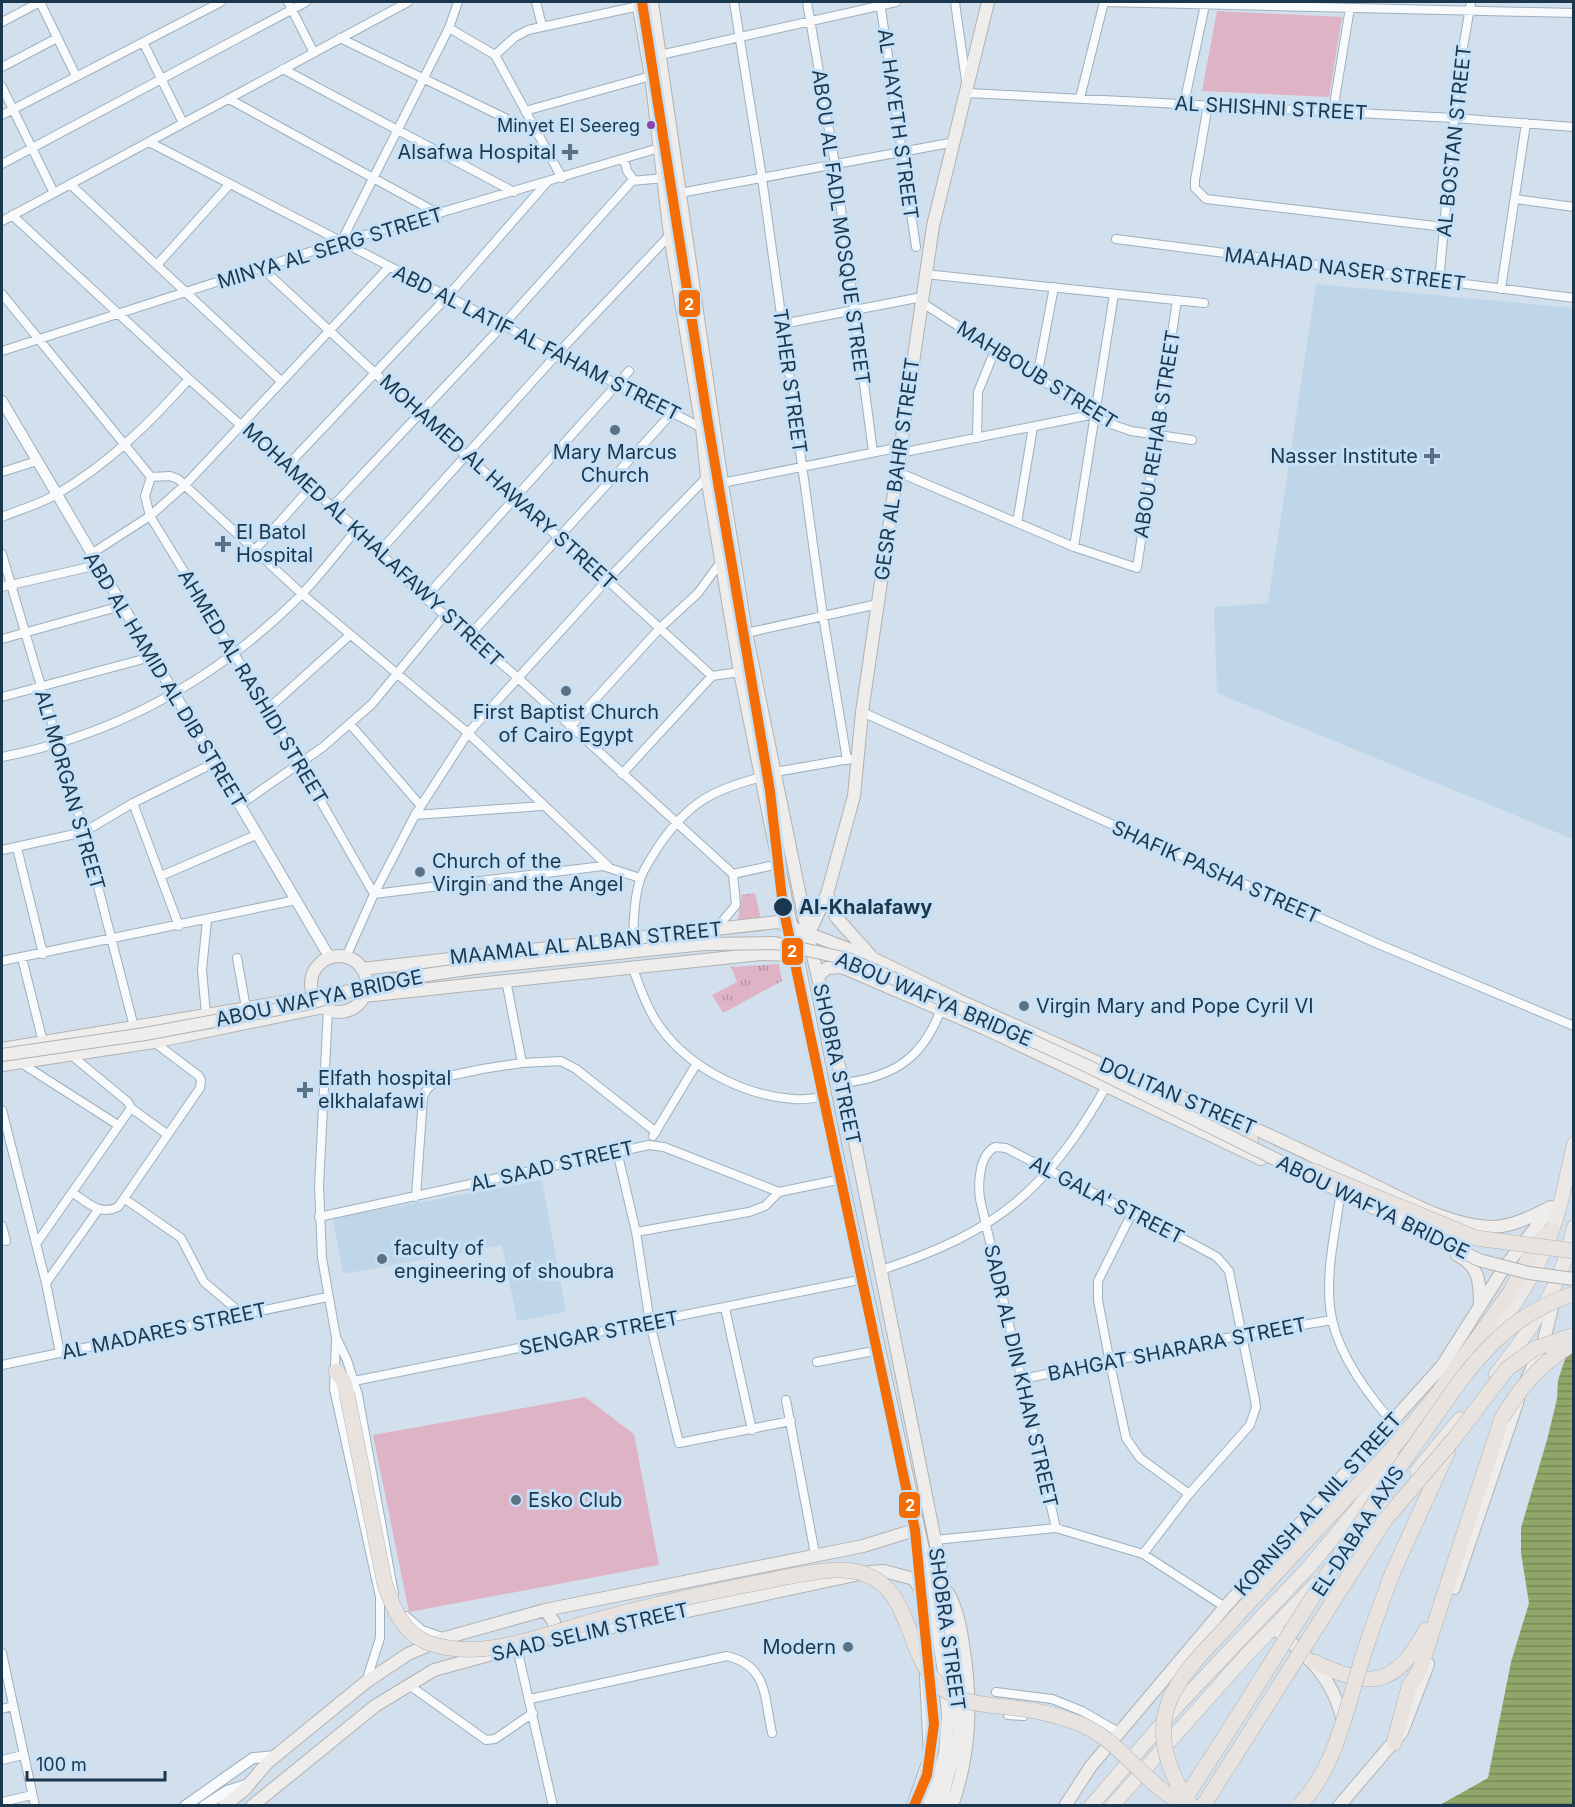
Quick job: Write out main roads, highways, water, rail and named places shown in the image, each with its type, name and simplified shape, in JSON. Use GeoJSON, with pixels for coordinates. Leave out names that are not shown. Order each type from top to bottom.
{"type":"FeatureCollection","features":[{"type":"Feature","properties":{"kind":"highway"},"geometry":{"type":"LineString","coordinates":[[1140,1082],[1260,1146],[1313,1171],[1476,1238],[1574,1251]]}},
{"type":"Feature","properties":{"kind":"highway","name":"KORNISH AL NIL STREET"},"geometry":{"type":"LineString","coordinates":[[1091,1806],[1178,1705],[1308,1568],[1362,1500],[1443,1410],[1523,1289],[1540,1259],[1552,1230],[1574,1144]]}},
{"type":"Feature","properties":{"kind":"highway"},"geometry":{"type":"LineString","coordinates":[[1112,1806],[1250,1651],[1349,1551],[1463,1416],[1519,1344],[1558,1281],[1574,1227]]}},
{"type":"Feature","properties":{"kind":"highway"},"geometry":{"type":"LineString","coordinates":[[1190,1806],[1176,1785],[1168,1762],[1164,1726],[1168,1704],[1192,1665],[1392,1449],[1438,1393],[1511,1291],[1537,1243],[1552,1230]]}},
{"type":"Feature","properties":{"kind":"highway","name":"EL-DABAA AXIS"},"geometry":{"type":"LineString","coordinates":[[1180,1806],[1373,1504],[1466,1375],[1493,1343],[1514,1325],[1537,1310],[1574,1294]]}},
{"type":"Feature","properties":{"kind":"highway","name":"EL-DABAA AXIS"},"geometry":{"type":"LineString","coordinates":[[1203,1806],[1384,1521],[1453,1440],[1491,1386],[1515,1362],[1544,1344],[1574,1335]]}},
{"type":"Feature","properties":{"kind":"highway"},"geometry":{"type":"LineString","coordinates":[[1394,1743],[1409,1688],[1420,1669],[1502,1418],[1527,1381],[1543,1365],[1574,1343]]}},
{"type":"Feature","properties":{"kind":"highway"},"geometry":{"type":"LineString","coordinates":[[336,1371],[351,1388],[385,1585],[393,1607],[403,1624],[427,1642],[445,1648],[480,1650],[680,1598],[812,1573],[847,1570],[879,1582],[894,1596],[901,1606],[919,1652],[934,1679],[950,1694],[972,1703],[1016,1708],[1077,1722],[1117,1747],[1167,1795],[1190,1806]]}},
{"type":"Feature","properties":{"kind":"highway"},"geometry":{"type":"LineString","coordinates":[[1299,1806],[1317,1785],[1330,1760],[1343,1727],[1359,1667],[1392,1574],[1453,1440]]}},
{"type":"Feature","properties":{"kind":"highway"},"geometry":{"type":"LineString","coordinates":[[1314,1662],[1351,1678],[1372,1679],[1394,1671],[1406,1661],[1444,1596]]}},
{"type":"Feature","properties":{"kind":"main road","name":"SHOBRA STREET"},"geometry":{"type":"LineString","coordinates":[[652,2],[746,633],[808,935],[843,1083],[944,1586],[960,1701],[959,1733],[940,1806]]}},
{"type":"Feature","properties":{"kind":"main road","name":"GESR AL BAHR STREET"},"geometry":{"type":"LineString","coordinates":[[808,935],[827,894],[854,796],[852,759],[862,712],[933,226],[988,2]]}},
{"type":"Feature","properties":{"kind":"main road","name":"SHOBRA STREET"},"geometry":{"type":"LineString","coordinates":[[638,4],[651,76],[670,235],[702,428],[706,477],[720,563],[790,926],[798,955],[847,1203],[918,1529],[944,1672],[948,1715],[945,1754],[929,1806]]}},
{"type":"Feature","properties":{"kind":"main road"},"geometry":{"type":"LineString","coordinates":[[827,894],[840,923],[872,958]]}},
{"type":"Feature","properties":{"kind":"main road","name":"MAAMAL AL ALBAN STREET"},"geometry":{"type":"LineString","coordinates":[[362,969],[764,923],[790,926],[808,935]]}},
{"type":"Feature","properties":{"kind":"main road","name":"DOLITAN STREET"},"geometry":{"type":"LineString","coordinates":[[808,935],[872,958],[958,1000],[1140,1082],[1214,1110],[1422,1208],[1466,1223],[1490,1227],[1505,1226],[1551,1207]]}},
{"type":"Feature","properties":{"kind":"main road","name":"ABOU WAFYA BRIDGE"},"geometry":{"type":"LineString","coordinates":[[2,1055],[145,1034],[311,1003],[378,982],[484,967],[704,944],[775,943],[817,950],[848,959],[930,994],[1083,1064],[1479,1260],[1528,1272],[1574,1278]]}},
{"type":"Feature","properties":{"kind":"main road","name":"MAAMAL AL ALBAN STREET"},"geometry":{"type":"LineString","coordinates":[[364,996],[632,966],[761,954],[798,955]]}},
{"type":"Feature","properties":{"kind":"main road"},"geometry":{"type":"LineString","coordinates":[[2,1065],[154,1042],[326,1008],[348,1010],[364,996],[366,981],[362,969],[346,957],[330,958],[318,966],[313,974],[311,988],[314,997],[326,1008]]}},
{"type":"Feature","properties":{"kind":"main road","name":"DOLITAN STREET"},"geometry":{"type":"LineString","coordinates":[[818,976],[832,966],[842,967],[940,1009],[1107,1085],[1469,1261],[1476,1269],[1480,1281],[1480,1307]]}},
{"type":"Feature","properties":{"kind":"main road"},"geometry":{"type":"LineString","coordinates":[[2,1049],[314,997]]}},
{"type":"Feature","properties":{"kind":"main road"},"geometry":{"type":"LineString","coordinates":[[838,1159],[849,1160],[857,1155]]}},
{"type":"Feature","properties":{"kind":"main road"},"geometry":{"type":"LineString","coordinates":[[847,1203],[856,1196],[867,1200]]}},
{"type":"Feature","properties":{"kind":"main road","name":"KORNISH AL NIL STREET"},"geometry":{"type":"LineString","coordinates":[[1065,1806],[1091,1766],[1225,1607],[1442,1366],[1504,1268],[1562,1196]]}},
{"type":"Feature","properties":{"kind":"main road"},"geometry":{"type":"LineString","coordinates":[[1339,1806],[1394,1743],[1409,1720],[1519,1398],[1543,1344],[1558,1281]]}},
{"type":"Feature","properties":{"kind":"main road","name":"SAAD SELIM STREET"},"geometry":{"type":"LineString","coordinates":[[225,1806],[275,1756],[366,1682],[408,1654],[446,1638],[545,1610],[885,1541],[918,1529]]}},
{"type":"Feature","properties":{"kind":"main road","name":"SAAD SELIM STREET"},"geometry":{"type":"LineString","coordinates":[[252,1806],[365,1714],[409,1685],[447,1665],[681,1611],[757,1599],[870,1572],[884,1571],[914,1579]]}},
{"type":"Feature","properties":{"kind":"main road"},"geometry":{"type":"LineString","coordinates":[[914,1579],[926,1588],[932,1601],[930,1627],[926,1634]]}},
{"type":"Feature","properties":{"kind":"main road"},"geometry":{"type":"LineString","coordinates":[[914,1579],[922,1593],[926,1634]]}},
{"type":"Feature","properties":{"kind":"main road"},"geometry":{"type":"LineString","coordinates":[[944,1586],[958,1616],[970,1710],[966,1759],[952,1806]]}},
{"type":"Feature","properties":{"kind":"main road"},"geometry":{"type":"LineString","coordinates":[[545,1610],[554,1622],[554,1639]]}},
{"type":"Feature","properties":{"kind":"main road"},"geometry":{"type":"LineString","coordinates":[[1274,1628],[1314,1662],[1330,1685],[1340,1706],[1343,1731],[1339,1754],[1329,1776],[1304,1806]]}},
{"type":"Feature","properties":{"kind":"main road","name":"SHOBRA STREET"},"geometry":{"type":"LineString","coordinates":[[913,1806],[930,1757],[926,1634]]}},
{"type":"Feature","properties":{"kind":"main road"},"geometry":{"type":"LineString","coordinates":[[297,1740],[301,1752],[311,1758]]}},
{"type":"Feature","properties":{"kind":"main road"},"geometry":{"type":"LineString","coordinates":[[249,1784],[260,1786],[266,1796]]}},
{"type":"Feature","properties":{"kind":"place","name":"Minyet El Seereg"},"geometry":{"type":"Point","coordinates":[651,125]}},
{"type":"Feature","properties":{"kind":"place","name":"Alsafwa Hospital"},"geometry":{"type":"Point","coordinates":[570,152]}},
{"type":"Feature","properties":{"kind":"place","name":"Mary Marcus Church"},"geometry":{"type":"Point","coordinates":[615,430]}},
{"type":"Feature","properties":{"kind":"place","name":"Nasser Institute"},"geometry":{"type":"Point","coordinates":[1432,456]}},
{"type":"Feature","properties":{"kind":"place","name":"El Batol Hospital"},"geometry":{"type":"Point","coordinates":[223,544]}},
{"type":"Feature","properties":{"kind":"place","name":"First Baptist Church of Cairo Egypt"},"geometry":{"type":"Point","coordinates":[566,691]}},
{"type":"Feature","properties":{"kind":"place","name":"Church of the Virgin and the Angel"},"geometry":{"type":"Point","coordinates":[420,872]}},
{"type":"Feature","properties":{"kind":"place","name":"Al-Khalafawy"},"geometry":{"type":"Point","coordinates":[783,907]}},
{"type":"Feature","properties":{"kind":"place","name":"Virgin Mary and Pope Cyril VI"},"geometry":{"type":"Point","coordinates":[1024,1006]}},
{"type":"Feature","properties":{"kind":"place","name":"Elfath hospital elkhalafawi"},"geometry":{"type":"Point","coordinates":[305,1090]}},
{"type":"Feature","properties":{"kind":"place","name":"faculty of engineering of shoubra"},"geometry":{"type":"Point","coordinates":[382,1259]}},
{"type":"Feature","properties":{"kind":"place","name":"Esko Club"},"geometry":{"type":"Point","coordinates":[516,1500]}},
{"type":"Feature","properties":{"kind":"place","name":"Modern"},"geometry":{"type":"Point","coordinates":[848,1647]}}]}
